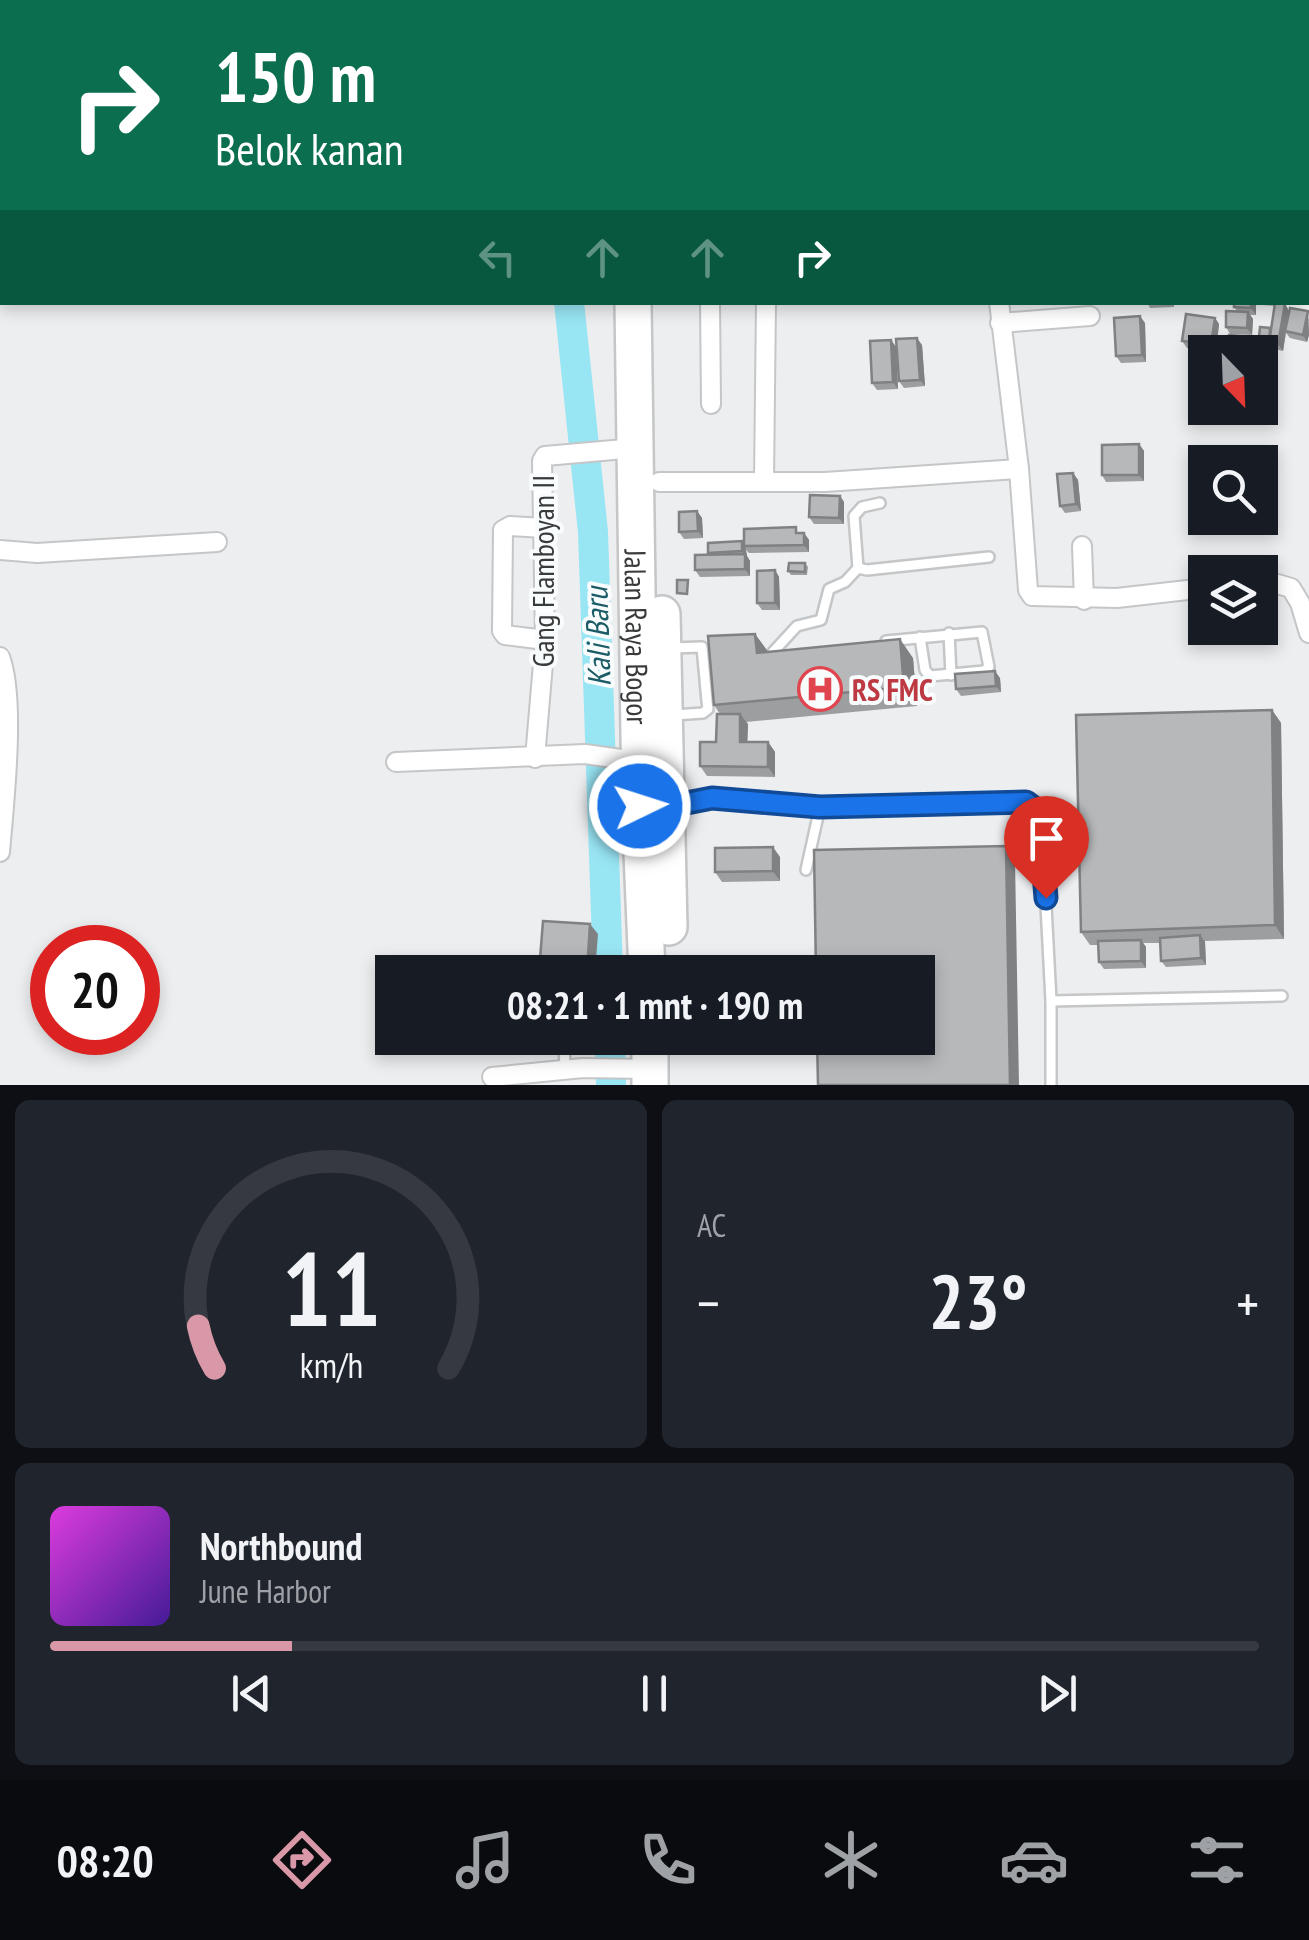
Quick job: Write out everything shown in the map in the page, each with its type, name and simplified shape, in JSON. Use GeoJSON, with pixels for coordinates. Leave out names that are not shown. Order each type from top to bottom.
{"type":"FeatureCollection","features":[{"type":"Feature","properties":{"kind":"highway","name":"Jalan Raya Bogor"},"geometry":{"type":"LineString","coordinates":[[633,305],[626,450],[650,648],[666,716],[653,807],[648,955]]}},
{"type":"Feature","properties":{"kind":"highway","name":"Jalan Raya Bogor"},"geometry":{"type":"LineString","coordinates":[[655,305],[659,482],[650,648],[635,761],[653,807],[667,955]]}},
{"type":"Feature","properties":{"kind":"street"},"geometry":{"type":"LineString","coordinates":[[710,305],[711,404]]}},
{"type":"Feature","properties":{"kind":"street"},"geometry":{"type":"LineString","coordinates":[[764,481],[766,305]]}},
{"type":"Feature","properties":{"kind":"street"},"geometry":{"type":"LineString","coordinates":[[999,305],[1019,468],[1028,590],[1032,596],[1084,600],[1188,590]]}},
{"type":"Feature","properties":{"kind":"street"},"geometry":{"type":"LineString","coordinates":[[1000,323],[1090,316]]}},
{"type":"Feature","properties":{"kind":"street","name":"Gang Flamboyan II"},"geometry":{"type":"LineString","coordinates":[[536,758],[545,640],[543,459],[626,450]]}},
{"type":"Feature","properties":{"kind":"street"},"geometry":{"type":"LineString","coordinates":[[659,482],[825,482],[1019,468]]}},
{"type":"Feature","properties":{"kind":"street"},"geometry":{"type":"LineString","coordinates":[[544,528],[510,526],[503,530],[502,631],[505,635],[545,640]]}},
{"type":"Feature","properties":{"kind":"street"},"geometry":{"type":"LineString","coordinates":[[0,550],[37,554],[217,542]]}},
{"type":"Feature","properties":{"kind":"street"},"geometry":{"type":"LineString","coordinates":[[1082,546],[1084,600]]}},
{"type":"Feature","properties":{"kind":"street"},"geometry":{"type":"LineString","coordinates":[[1278,584],[1291,588],[1309,633]]}},
{"type":"Feature","properties":{"kind":"street"},"geometry":{"type":"LineString","coordinates":[[0,657],[6,672],[7,708],[0,852]]}},
{"type":"Feature","properties":{"kind":"street"},"geometry":{"type":"LineString","coordinates":[[396,762],[585,754],[635,761]]}},
{"type":"Feature","properties":{"kind":"street"},"geometry":{"type":"LineString","coordinates":[[492,1077],[649,1069]]}},
{"type":"Feature","properties":{"kind":"lane"},"geometry":{"type":"LineString","coordinates":[[773,652],[797,626],[821,620],[829,588],[844,582],[858,568],[854,516],[862,506],[880,503]]}},
{"type":"Feature","properties":{"kind":"lane"},"geometry":{"type":"LineString","coordinates":[[858,568],[988,557]]}},
{"type":"Feature","properties":{"kind":"lane"},"geometry":{"type":"LineString","coordinates":[[882,641],[948,633],[982,632],[989,666],[984,671],[930,676],[925,670],[920,637]]}},
{"type":"Feature","properties":{"kind":"lane"},"geometry":{"type":"LineString","coordinates":[[948,633],[951,675]]}},
{"type":"Feature","properties":{"kind":"lane"},"geometry":{"type":"LineString","coordinates":[[650,648],[700,646],[704,650],[708,709],[703,713],[666,716]]}},
{"type":"Feature","properties":{"kind":"lane"},"geometry":{"type":"LineString","coordinates":[[756,653],[788,651]]}},
{"type":"Feature","properties":{"kind":"lane"},"geometry":{"type":"LineString","coordinates":[[704,658],[721,655]]}},
{"type":"Feature","properties":{"kind":"lane"},"geometry":{"type":"LineString","coordinates":[[653,807],[712,798],[820,807],[1026,802],[1039,812],[1051,1001],[1051,1085]]}},
{"type":"Feature","properties":{"kind":"lane"},"geometry":{"type":"LineString","coordinates":[[806,870],[820,807]]}},
{"type":"Feature","properties":{"kind":"lane"},"geometry":{"type":"LineString","coordinates":[[1051,1001],[1282,996]]}},
{"type":"Feature","properties":{"kind":"building"},"geometry":{"type":"Polygon","coordinates":[[[1275,305],[1285,305],[1278,344],[1278,335],[1270,335],[1275,305]]]}},
{"type":"Feature","properties":{"kind":"building"},"geometry":{"type":"Polygon","coordinates":[[[1290,308],[1308,311],[1303,335],[1285,331],[1290,308]]]}},
{"type":"Feature","properties":{"kind":"building"},"geometry":{"type":"Polygon","coordinates":[[[1226,311],[1248,312],[1247,328],[1226,327],[1226,311]]]}},
{"type":"Feature","properties":{"kind":"building"},"geometry":{"type":"Polygon","coordinates":[[[1186,314],[1215,318],[1212,335],[1188,335],[1188,342],[1182,341],[1186,314]]]}},
{"type":"Feature","properties":{"kind":"building"},"geometry":{"type":"Polygon","coordinates":[[[1140,316],[1142,355],[1116,356],[1114,318],[1140,316]]]}},
{"type":"Feature","properties":{"kind":"building"},"geometry":{"type":"Polygon","coordinates":[[[1260,327],[1270,328],[1270,335],[1259,335],[1260,327]]]}},
{"type":"Feature","properties":{"kind":"building"},"geometry":{"type":"Polygon","coordinates":[[[917,338],[920,380],[899,381],[896,339],[917,338]]]}},
{"type":"Feature","properties":{"kind":"building"},"geometry":{"type":"Polygon","coordinates":[[[891,340],[893,382],[872,383],[870,341],[891,340]]]}},
{"type":"Feature","properties":{"kind":"building"},"geometry":{"type":"Polygon","coordinates":[[[1139,444],[1139,475],[1102,475],[1102,445],[1139,444]]]}},
{"type":"Feature","properties":{"kind":"building"},"geometry":{"type":"Polygon","coordinates":[[[1073,473],[1076,504],[1060,506],[1057,474],[1073,473]]]}},
{"type":"Feature","properties":{"kind":"building"},"geometry":{"type":"Polygon","coordinates":[[[810,495],[840,496],[839,518],[809,517],[810,495]]]}},
{"type":"Feature","properties":{"kind":"building"},"geometry":{"type":"Polygon","coordinates":[[[697,511],[698,531],[679,532],[679,512],[697,511]]]}},
{"type":"Feature","properties":{"kind":"building"},"geometry":{"type":"Polygon","coordinates":[[[796,527],[796,533],[804,533],[804,545],[744,546],[744,529],[796,527]]]}},
{"type":"Feature","properties":{"kind":"building"},"geometry":{"type":"Polygon","coordinates":[[[742,541],[742,551],[708,553],[708,543],[742,541]]]}},
{"type":"Feature","properties":{"kind":"building"},"geometry":{"type":"Polygon","coordinates":[[[745,554],[745,569],[695,570],[695,555],[745,554]]]}},
{"type":"Feature","properties":{"kind":"building"},"geometry":{"type":"Polygon","coordinates":[[[789,563],[805,563],[805,572],[788,571],[789,563]]]}},
{"type":"Feature","properties":{"kind":"building"},"geometry":{"type":"Polygon","coordinates":[[[775,570],[775,603],[757,603],[757,571],[775,570]]]}},
{"type":"Feature","properties":{"kind":"building"},"geometry":{"type":"Polygon","coordinates":[[[677,580],[688,580],[687,594],[677,593],[677,580]]]}},
{"type":"Feature","properties":{"kind":"building"},"geometry":{"type":"Polygon","coordinates":[[[755,634],[757,653],[900,639],[904,687],[714,705],[708,636],[755,634]]]}},
{"type":"Feature","properties":{"kind":"building"},"geometry":{"type":"Polygon","coordinates":[[[995,671],[996,686],[956,689],[955,674],[995,671]]]}},
{"type":"Feature","properties":{"kind":"building"},"geometry":{"type":"Polygon","coordinates":[[[1272,710],[1275,925],[1081,932],[1076,715],[1272,710]]]}},
{"type":"Feature","properties":{"kind":"building"},"geometry":{"type":"Polygon","coordinates":[[[717,714],[740,714],[740,742],[768,742],[768,767],[700,766],[700,742],[716,742],[717,714]]]}},
{"type":"Feature","properties":{"kind":"building"},"geometry":{"type":"Polygon","coordinates":[[[1006,846],[1010,1085],[818,1085],[817,1055],[935,1055],[935,955],[816,955],[814,850],[1006,846]]]}},
{"type":"Feature","properties":{"kind":"building"},"geometry":{"type":"Polygon","coordinates":[[[773,847],[773,871],[715,872],[715,848],[773,847]]]}},
{"type":"Feature","properties":{"kind":"building"},"geometry":{"type":"Polygon","coordinates":[[[543,921],[590,924],[588,955],[540,955],[543,921]]]}},
{"type":"Feature","properties":{"kind":"building"},"geometry":{"type":"Polygon","coordinates":[[[1200,935],[1201,958],[1161,961],[1160,938],[1200,935]]]}},
{"type":"Feature","properties":{"kind":"building"},"geometry":{"type":"Polygon","coordinates":[[[1141,940],[1141,961],[1099,962],[1098,941],[1141,940]]]}},
{"type":"Feature","properties":{"kind":"waterway","name":"Kali Baru"},"geometry":{"type":"LineString","coordinates":[[569,305],[593,532],[607,955]]}},
{"type":"Feature","properties":{"kind":"waterway","name":"Kali Baru"},"geometry":{"type":"LineString","coordinates":[[610,1055],[611,1085]]}},
{"type":"Feature","properties":{"kind":"place","name":"RS FMC"},"geometry":{"type":"Point","coordinates":[820,689]}},
{"type":"Feature","properties":{"kind":"route"},"geometry":{"type":"LineString","coordinates":[[640,806],[666,807],[712,798],[820,807],[1026,802],[1039,812],[1046,898]]}}]}
